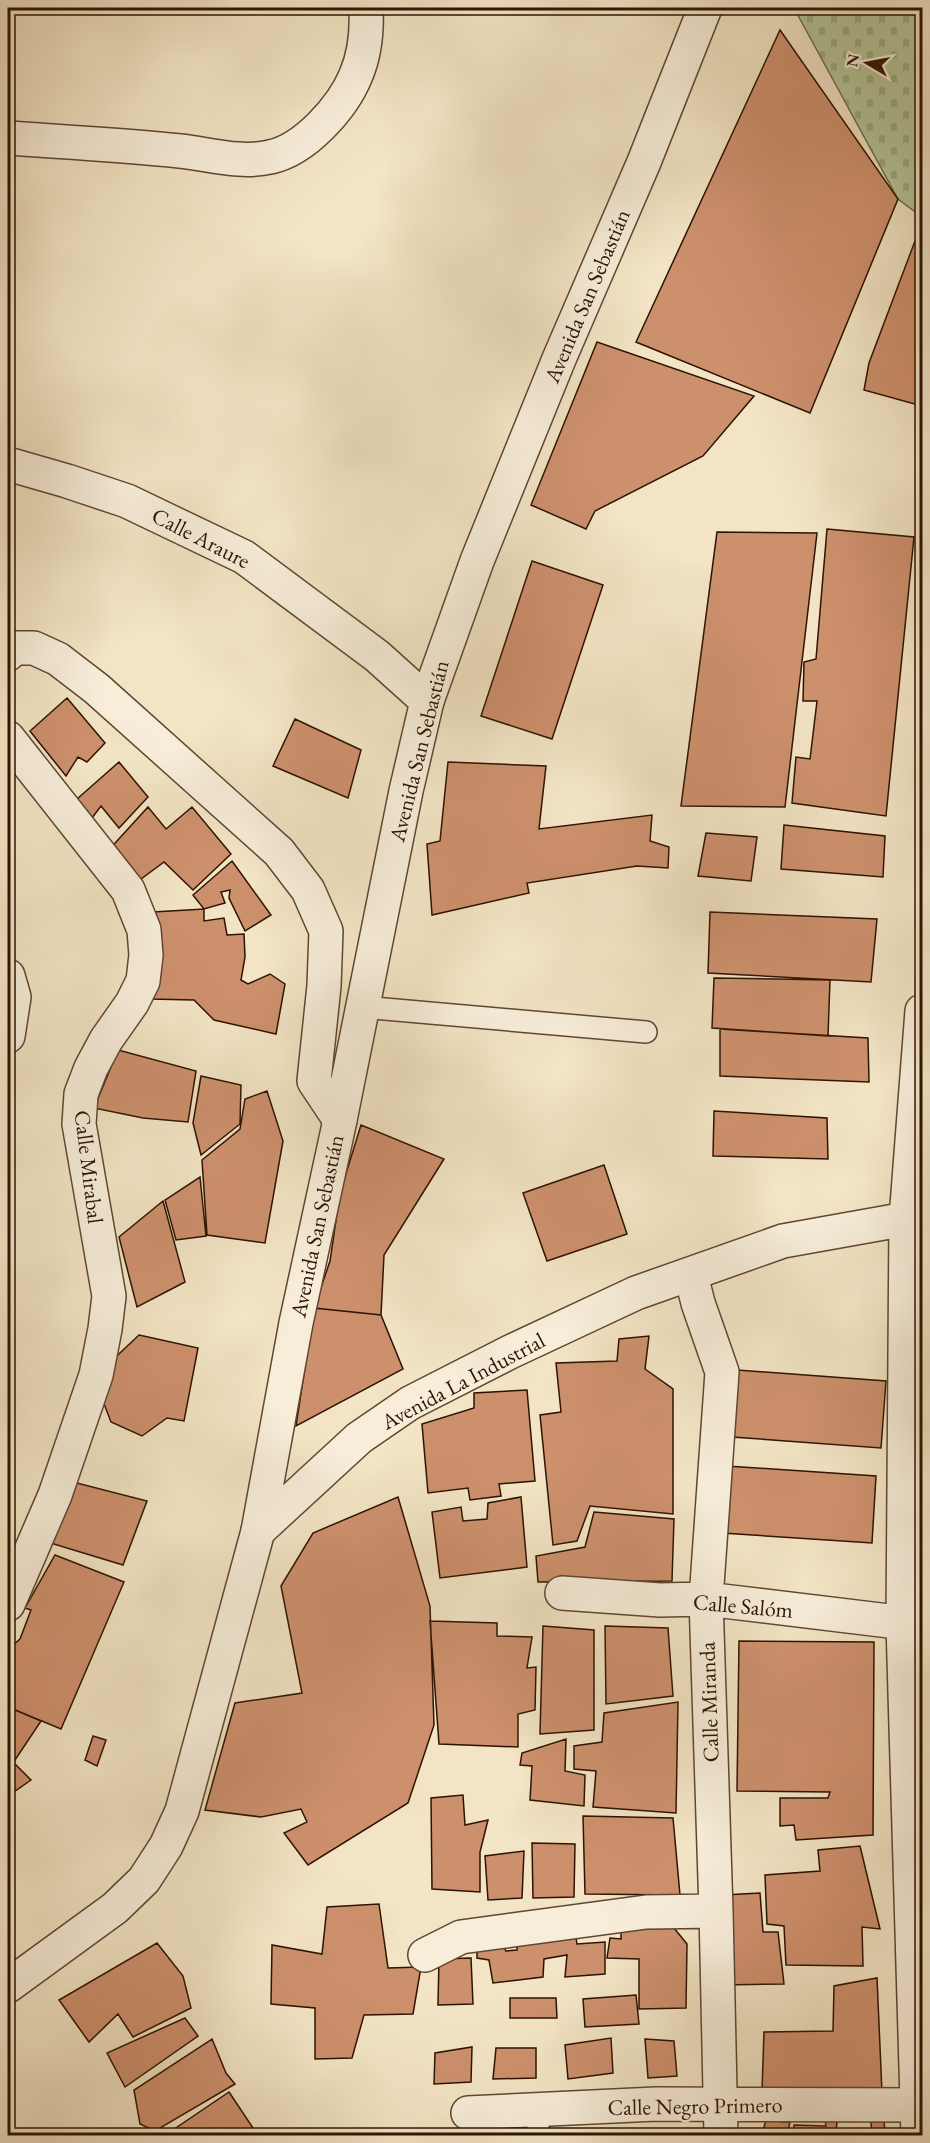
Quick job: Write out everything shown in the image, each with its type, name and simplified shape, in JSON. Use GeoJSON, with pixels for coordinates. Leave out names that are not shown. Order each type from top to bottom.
{"type":"FeatureCollection","features":[{"type":"Feature","properties":{"kind":"street"},"geometry":{"type":"LineString","coordinates":[[8,138],[181,151],[235,159],[269,158],[286,152],[294,149],[319,128],[356,75],[364,47],[366,8]]}},
{"type":"Feature","properties":{"kind":"street","name":"Avenida San Sebastián"},"geometry":{"type":"LineString","coordinates":[[258,1531],[296,1323],[340,1120],[406,791],[427,701],[477,561],[559,359],[644,162],[705,8]]}},
{"type":"Feature","properties":{"kind":"street","name":"Calle Araure"},"geometry":{"type":"LineString","coordinates":[[8,464],[127,501],[244,557],[377,656],[427,701]]}},
{"type":"Feature","properties":{"kind":"street"},"geometry":{"type":"LineString","coordinates":[[8,654],[14,648],[34,648],[58,659],[97,689],[279,852],[308,890],[326,931],[324,986],[314,1081],[340,1120]]}},
{"type":"Feature","properties":{"kind":"street","name":"Calle Mirabal"},"geometry":{"type":"LineString","coordinates":[[8,738],[128,890],[144,930],[146,955],[143,981],[132,1003],[106,1040],[91,1068],[81,1094],[79,1124],[109,1296],[96,1375],[56,1495],[8,1604]]}},
{"type":"Feature","properties":{"kind":"street"},"geometry":{"type":"LineString","coordinates":[[8,976],[14,997],[8,1036]]}},
{"type":"Feature","properties":{"kind":"street"},"geometry":{"type":"LineString","coordinates":[[919,2115],[913,1624],[914,1220],[922,1011]]}},
{"type":"Feature","properties":{"kind":"street","name":"Avenida La Industrial"},"geometry":{"type":"LineString","coordinates":[[258,1531],[359,1438],[410,1404],[510,1352],[636,1293],[783,1241],[914,1220]]}},
{"type":"Feature","properties":{"kind":"street","name":"Calle Miranda"},"geometry":{"type":"LineString","coordinates":[[691,1275],[698,1303],[722,1372],[706,1599],[720,2120]]}},
{"type":"Feature","properties":{"kind":"street"},"geometry":{"type":"LineString","coordinates":[[8,1986],[115,1908],[144,1880],[166,1846],[182,1811],[258,1531]]}},
{"type":"Feature","properties":{"kind":"street","name":"Calle Salóm"},"geometry":{"type":"LineString","coordinates":[[562,1593],[660,1600],[706,1599],[913,1624]]}},
{"type":"Feature","properties":{"kind":"street"},"geometry":{"type":"LineString","coordinates":[[426,1955],[461,1937],[646,1912],[716,1911]]}},
{"type":"Feature","properties":{"kind":"street","name":"Calle Negro Primero"},"geometry":{"type":"LineString","coordinates":[[468,2113],[538,2123],[656,2104],[720,2120],[919,2115]]}},
{"type":"Feature","properties":{"kind":"lane"},"geometry":{"type":"LineString","coordinates":[[363,1007],[646,1032]]}},
{"type":"Feature","properties":{"kind":"green space"},"geometry":{"type":"Polygon","coordinates":[[[794,8],[922,8],[922,217],[898,199],[794,8]]]}},
{"type":"Feature","properties":{"kind":"building"},"geometry":{"type":"Polygon","coordinates":[[[780,30],[898,199],[810,413],[636,342],[780,30]]]}},
{"type":"Feature","properties":{"kind":"building"},"geometry":{"type":"Polygon","coordinates":[[[915,241],[922,242],[922,406],[864,390],[869,363],[915,241]]]}},
{"type":"Feature","properties":{"kind":"building"},"geometry":{"type":"Polygon","coordinates":[[[597,342],[754,396],[703,456],[595,511],[586,529],[531,505],[597,342]]]}},
{"type":"Feature","properties":{"kind":"building"},"geometry":{"type":"Polygon","coordinates":[[[827,529],[914,537],[886,816],[792,803],[796,757],[810,759],[817,701],[803,701],[804,662],[816,659],[827,529]]]}},
{"type":"Feature","properties":{"kind":"building"},"geometry":{"type":"Polygon","coordinates":[[[717,532],[817,533],[785,807],[681,806],[717,532]]]}},
{"type":"Feature","properties":{"kind":"building"},"geometry":{"type":"Polygon","coordinates":[[[532,561],[603,585],[552,739],[481,716],[532,561]]]}},
{"type":"Feature","properties":{"kind":"building"},"geometry":{"type":"Polygon","coordinates":[[[67,698],[105,743],[87,762],[78,757],[66,776],[30,731],[67,698]]]}},
{"type":"Feature","properties":{"kind":"building"},"geometry":{"type":"Polygon","coordinates":[[[295,719],[361,750],[348,798],[273,766],[295,719]]]}},
{"type":"Feature","properties":{"kind":"building"},"geometry":{"type":"Polygon","coordinates":[[[119,762],[148,797],[119,828],[101,806],[92,818],[77,799],[119,762]]]}},
{"type":"Feature","properties":{"kind":"building"},"geometry":{"type":"Polygon","coordinates":[[[448,762],[546,766],[539,829],[652,815],[650,841],[669,847],[668,868],[637,866],[527,883],[529,893],[432,915],[427,844],[440,841],[448,762]]]}},
{"type":"Feature","properties":{"kind":"building"},"geometry":{"type":"Polygon","coordinates":[[[148,807],[166,829],[192,807],[231,854],[193,890],[164,862],[133,885],[106,853],[148,807]]]}},
{"type":"Feature","properties":{"kind":"building"},"geometry":{"type":"Polygon","coordinates":[[[784,825],[885,836],[883,877],[781,869],[784,825]]]}},
{"type":"Feature","properties":{"kind":"building"},"geometry":{"type":"Polygon","coordinates":[[[706,833],[757,837],[751,881],[698,876],[706,833]]]}},
{"type":"Feature","properties":{"kind":"building"},"geometry":{"type":"Polygon","coordinates":[[[232,861],[271,915],[245,931],[229,898],[230,890],[221,892],[225,903],[204,909],[193,895],[232,861]]]}},
{"type":"Feature","properties":{"kind":"building"},"geometry":{"type":"Polygon","coordinates":[[[204,909],[204,921],[224,918],[227,935],[244,934],[245,957],[241,980],[248,984],[270,974],[285,984],[276,1034],[214,1020],[194,1000],[150,999],[153,912],[204,909]]]}},
{"type":"Feature","properties":{"kind":"building"},"geometry":{"type":"Polygon","coordinates":[[[710,912],[877,919],[871,982],[708,973],[710,912]]]}},
{"type":"Feature","properties":{"kind":"building"},"geometry":{"type":"Polygon","coordinates":[[[714,978],[830,980],[828,1036],[712,1028],[714,978]]]}},
{"type":"Feature","properties":{"kind":"building"},"geometry":{"type":"Polygon","coordinates":[[[720,1029],[868,1038],[869,1082],[720,1076],[720,1029]]]}},
{"type":"Feature","properties":{"kind":"building"},"geometry":{"type":"Polygon","coordinates":[[[118,1050],[196,1071],[188,1122],[143,1118],[94,1108],[118,1050]]]}},
{"type":"Feature","properties":{"kind":"building"},"geometry":{"type":"Polygon","coordinates":[[[201,1076],[241,1085],[240,1124],[201,1155],[193,1123],[201,1076]]]}},
{"type":"Feature","properties":{"kind":"building"},"geometry":{"type":"Polygon","coordinates":[[[267,1091],[283,1141],[265,1243],[207,1235],[202,1160],[240,1129],[245,1099],[267,1091]]]}},
{"type":"Feature","properties":{"kind":"building"},"geometry":{"type":"Polygon","coordinates":[[[714,1111],[827,1118],[828,1159],[713,1156],[714,1111]]]}},
{"type":"Feature","properties":{"kind":"building"},"geometry":{"type":"Polygon","coordinates":[[[361,1125],[444,1159],[384,1255],[381,1315],[314,1308],[330,1261],[340,1193],[361,1125]]]}},
{"type":"Feature","properties":{"kind":"building"},"geometry":{"type":"Polygon","coordinates":[[[604,1165],[627,1234],[547,1261],[523,1193],[604,1165]]]}},
{"type":"Feature","properties":{"kind":"building"},"geometry":{"type":"Polygon","coordinates":[[[200,1177],[206,1236],[176,1240],[165,1200],[200,1177]]]}},
{"type":"Feature","properties":{"kind":"building"},"geometry":{"type":"Polygon","coordinates":[[[163,1201],[185,1282],[137,1307],[119,1237],[163,1201]]]}},
{"type":"Feature","properties":{"kind":"building"},"geometry":{"type":"Polygon","coordinates":[[[314,1308],[381,1315],[403,1369],[296,1426],[314,1308]]]}},
{"type":"Feature","properties":{"kind":"building"},"geometry":{"type":"Polygon","coordinates":[[[139,1335],[198,1348],[184,1421],[167,1418],[142,1436],[111,1422],[98,1388],[103,1369],[139,1335]]]}},
{"type":"Feature","properties":{"kind":"building"},"geometry":{"type":"Polygon","coordinates":[[[649,1336],[645,1369],[673,1389],[673,1514],[590,1506],[577,1541],[553,1545],[540,1415],[561,1412],[556,1363],[617,1361],[619,1339],[649,1336]]]}},
{"type":"Feature","properties":{"kind":"building"},"geometry":{"type":"Polygon","coordinates":[[[737,1370],[886,1381],[881,1448],[732,1437],[737,1370]]]}},
{"type":"Feature","properties":{"kind":"building"},"geometry":{"type":"Polygon","coordinates":[[[527,1390],[535,1481],[499,1484],[501,1496],[470,1500],[468,1488],[428,1493],[422,1424],[474,1408],[474,1393],[527,1390]]]}},
{"type":"Feature","properties":{"kind":"building"},"geometry":{"type":"Polygon","coordinates":[[[727,1466],[876,1476],[872,1543],[722,1533],[727,1466]]]}},
{"type":"Feature","properties":{"kind":"building"},"geometry":{"type":"Polygon","coordinates":[[[69,1481],[147,1501],[123,1565],[44,1541],[69,1481]]]}},
{"type":"Feature","properties":{"kind":"building"},"geometry":{"type":"Polygon","coordinates":[[[398,1497],[430,1606],[434,1725],[408,1803],[308,1865],[284,1833],[307,1822],[301,1809],[261,1817],[205,1810],[235,1703],[302,1693],[281,1586],[313,1533],[398,1497]]]}},
{"type":"Feature","properties":{"kind":"building"},"geometry":{"type":"Polygon","coordinates":[[[521,1497],[527,1567],[440,1578],[432,1512],[461,1507],[463,1521],[487,1519],[488,1503],[521,1497]]]}},
{"type":"Feature","properties":{"kind":"building"},"geometry":{"type":"Polygon","coordinates":[[[594,1512],[674,1519],[672,1581],[538,1582],[536,1556],[585,1547],[594,1512]]]}},
{"type":"Feature","properties":{"kind":"building"},"geometry":{"type":"Polygon","coordinates":[[[55,1555],[124,1582],[61,1729],[8,1707],[8,1656],[12,1646],[20,1639],[31,1610],[25,1608],[55,1555]]]}},
{"type":"Feature","properties":{"kind":"building"},"geometry":{"type":"Polygon","coordinates":[[[430,1621],[497,1623],[497,1636],[532,1637],[527,1668],[536,1667],[535,1710],[518,1714],[518,1747],[439,1744],[430,1621]]]}},
{"type":"Feature","properties":{"kind":"building"},"geometry":{"type":"Polygon","coordinates":[[[543,1626],[594,1630],[594,1730],[540,1734],[543,1626]]]}},
{"type":"Feature","properties":{"kind":"building"},"geometry":{"type":"Polygon","coordinates":[[[605,1626],[668,1628],[673,1696],[606,1704],[605,1626]]]}},
{"type":"Feature","properties":{"kind":"building"},"geometry":{"type":"Polygon","coordinates":[[[739,1641],[874,1642],[873,1835],[796,1840],[794,1825],[780,1826],[780,1798],[828,1798],[830,1792],[737,1791],[739,1641]]]}},
{"type":"Feature","properties":{"kind":"building"},"geometry":{"type":"Polygon","coordinates":[[[678,1702],[676,1813],[593,1807],[596,1771],[574,1769],[574,1746],[602,1742],[604,1713],[678,1702]]]}},
{"type":"Feature","properties":{"kind":"building"},"geometry":{"type":"Polygon","coordinates":[[[8,1707],[41,1721],[13,1763],[8,1757],[8,1707]]]}},
{"type":"Feature","properties":{"kind":"building"},"geometry":{"type":"Polygon","coordinates":[[[93,1736],[106,1740],[97,1766],[85,1760],[93,1736]]]}},
{"type":"Feature","properties":{"kind":"building"},"geometry":{"type":"Polygon","coordinates":[[[566,1739],[565,1771],[585,1775],[584,1806],[530,1800],[532,1766],[520,1765],[522,1753],[566,1739]]]}},
{"type":"Feature","properties":{"kind":"building"},"geometry":{"type":"Polygon","coordinates":[[[8,1757],[31,1780],[8,1796],[8,1757]]]}},
{"type":"Feature","properties":{"kind":"building"},"geometry":{"type":"Polygon","coordinates":[[[463,1795],[465,1825],[488,1820],[480,1852],[480,1892],[432,1889],[431,1798],[463,1795]]]}},
{"type":"Feature","properties":{"kind":"building"},"geometry":{"type":"Polygon","coordinates":[[[583,1816],[673,1818],[680,1895],[585,1894],[583,1816]]]}},
{"type":"Feature","properties":{"kind":"building"},"geometry":{"type":"Polygon","coordinates":[[[532,1843],[575,1844],[574,1897],[533,1898],[532,1843]]]}},
{"type":"Feature","properties":{"kind":"building"},"geometry":{"type":"Polygon","coordinates":[[[860,1846],[880,1929],[862,1927],[863,1966],[786,1965],[784,1926],[767,1924],[765,1875],[820,1871],[818,1850],[860,1846]]]}},
{"type":"Feature","properties":{"kind":"building"},"geometry":{"type":"Polygon","coordinates":[[[524,1851],[522,1898],[488,1900],[485,1856],[524,1851]]]}},
{"type":"Feature","properties":{"kind":"building"},"geometry":{"type":"Polygon","coordinates":[[[760,1893],[763,1932],[778,1932],[784,1984],[723,1985],[723,1895],[760,1893]]]}},
{"type":"Feature","properties":{"kind":"building"},"geometry":{"type":"Polygon","coordinates":[[[379,1904],[388,1968],[421,1967],[413,2014],[364,2015],[352,2058],[315,2059],[315,2008],[271,2004],[272,1945],[322,1954],[327,1907],[379,1904]]]}},
{"type":"Feature","properties":{"kind":"building"},"geometry":{"type":"Polygon","coordinates":[[[674,1928],[687,1944],[686,2008],[639,2009],[639,1959],[607,1958],[610,1938],[621,1939],[621,1930],[674,1928]]]}},
{"type":"Feature","properties":{"kind":"building"},"geometry":{"type":"Polygon","coordinates":[[[575,1932],[577,1944],[605,1942],[605,1974],[565,1977],[567,1955],[544,1959],[543,1977],[493,1983],[489,1960],[477,1958],[477,1941],[501,1942],[506,1951],[517,1950],[517,1938],[575,1932]]]}},
{"type":"Feature","properties":{"kind":"building"},"geometry":{"type":"Polygon","coordinates":[[[157,1943],[183,1976],[191,2008],[133,2037],[118,2014],[89,2042],[59,2000],[157,1943]]]}},
{"type":"Feature","properties":{"kind":"building"},"geometry":{"type":"Polygon","coordinates":[[[471,1958],[473,2004],[438,2005],[439,1959],[471,1958]]]}},
{"type":"Feature","properties":{"kind":"building"},"geometry":{"type":"Polygon","coordinates":[[[877,1978],[882,2093],[762,2091],[764,2032],[833,2031],[834,1986],[877,1978]]]}},
{"type":"Feature","properties":{"kind":"building"},"geometry":{"type":"Polygon","coordinates":[[[636,1995],[639,2024],[585,2027],[583,1999],[636,1995]]]}},
{"type":"Feature","properties":{"kind":"building"},"geometry":{"type":"Polygon","coordinates":[[[510,1998],[556,1998],[557,2018],[510,2018],[510,1998]]]}},
{"type":"Feature","properties":{"kind":"building"},"geometry":{"type":"Polygon","coordinates":[[[185,2018],[198,2036],[125,2087],[107,2053],[185,2018]]]}},
{"type":"Feature","properties":{"kind":"building"},"geometry":{"type":"Polygon","coordinates":[[[611,2038],[613,2073],[568,2079],[565,2045],[611,2038]]]}},
{"type":"Feature","properties":{"kind":"building"},"geometry":{"type":"Polygon","coordinates":[[[212,2039],[226,2073],[235,2084],[155,2131],[140,2124],[134,2090],[212,2039]]]}},
{"type":"Feature","properties":{"kind":"building"},"geometry":{"type":"Polygon","coordinates":[[[645,2039],[674,2041],[677,2076],[648,2078],[645,2039]]]}},
{"type":"Feature","properties":{"kind":"building"},"geometry":{"type":"Polygon","coordinates":[[[472,2047],[471,2082],[434,2084],[435,2053],[472,2047]]]}},
{"type":"Feature","properties":{"kind":"building"},"geometry":{"type":"Polygon","coordinates":[[[496,2048],[536,2048],[536,2078],[493,2079],[496,2048]]]}},
{"type":"Feature","properties":{"kind":"building"},"geometry":{"type":"Polygon","coordinates":[[[229,2092],[253,2128],[237,2136],[164,2136],[229,2092]]]}},
{"type":"Feature","properties":{"kind":"building"},"geometry":{"type":"Polygon","coordinates":[[[782,2116],[781,2122],[790,2122],[787,2136],[762,2136],[766,2119],[782,2116]]]}},
{"type":"Feature","properties":{"kind":"building"},"geometry":{"type":"Polygon","coordinates":[[[883,2117],[886,2136],[872,2136],[871,2122],[883,2117]]]}},
{"type":"Feature","properties":{"kind":"building"},"geometry":{"type":"Polygon","coordinates":[[[825,2120],[837,2120],[836,2136],[794,2136],[794,2125],[826,2126],[825,2120]]]}}]}
